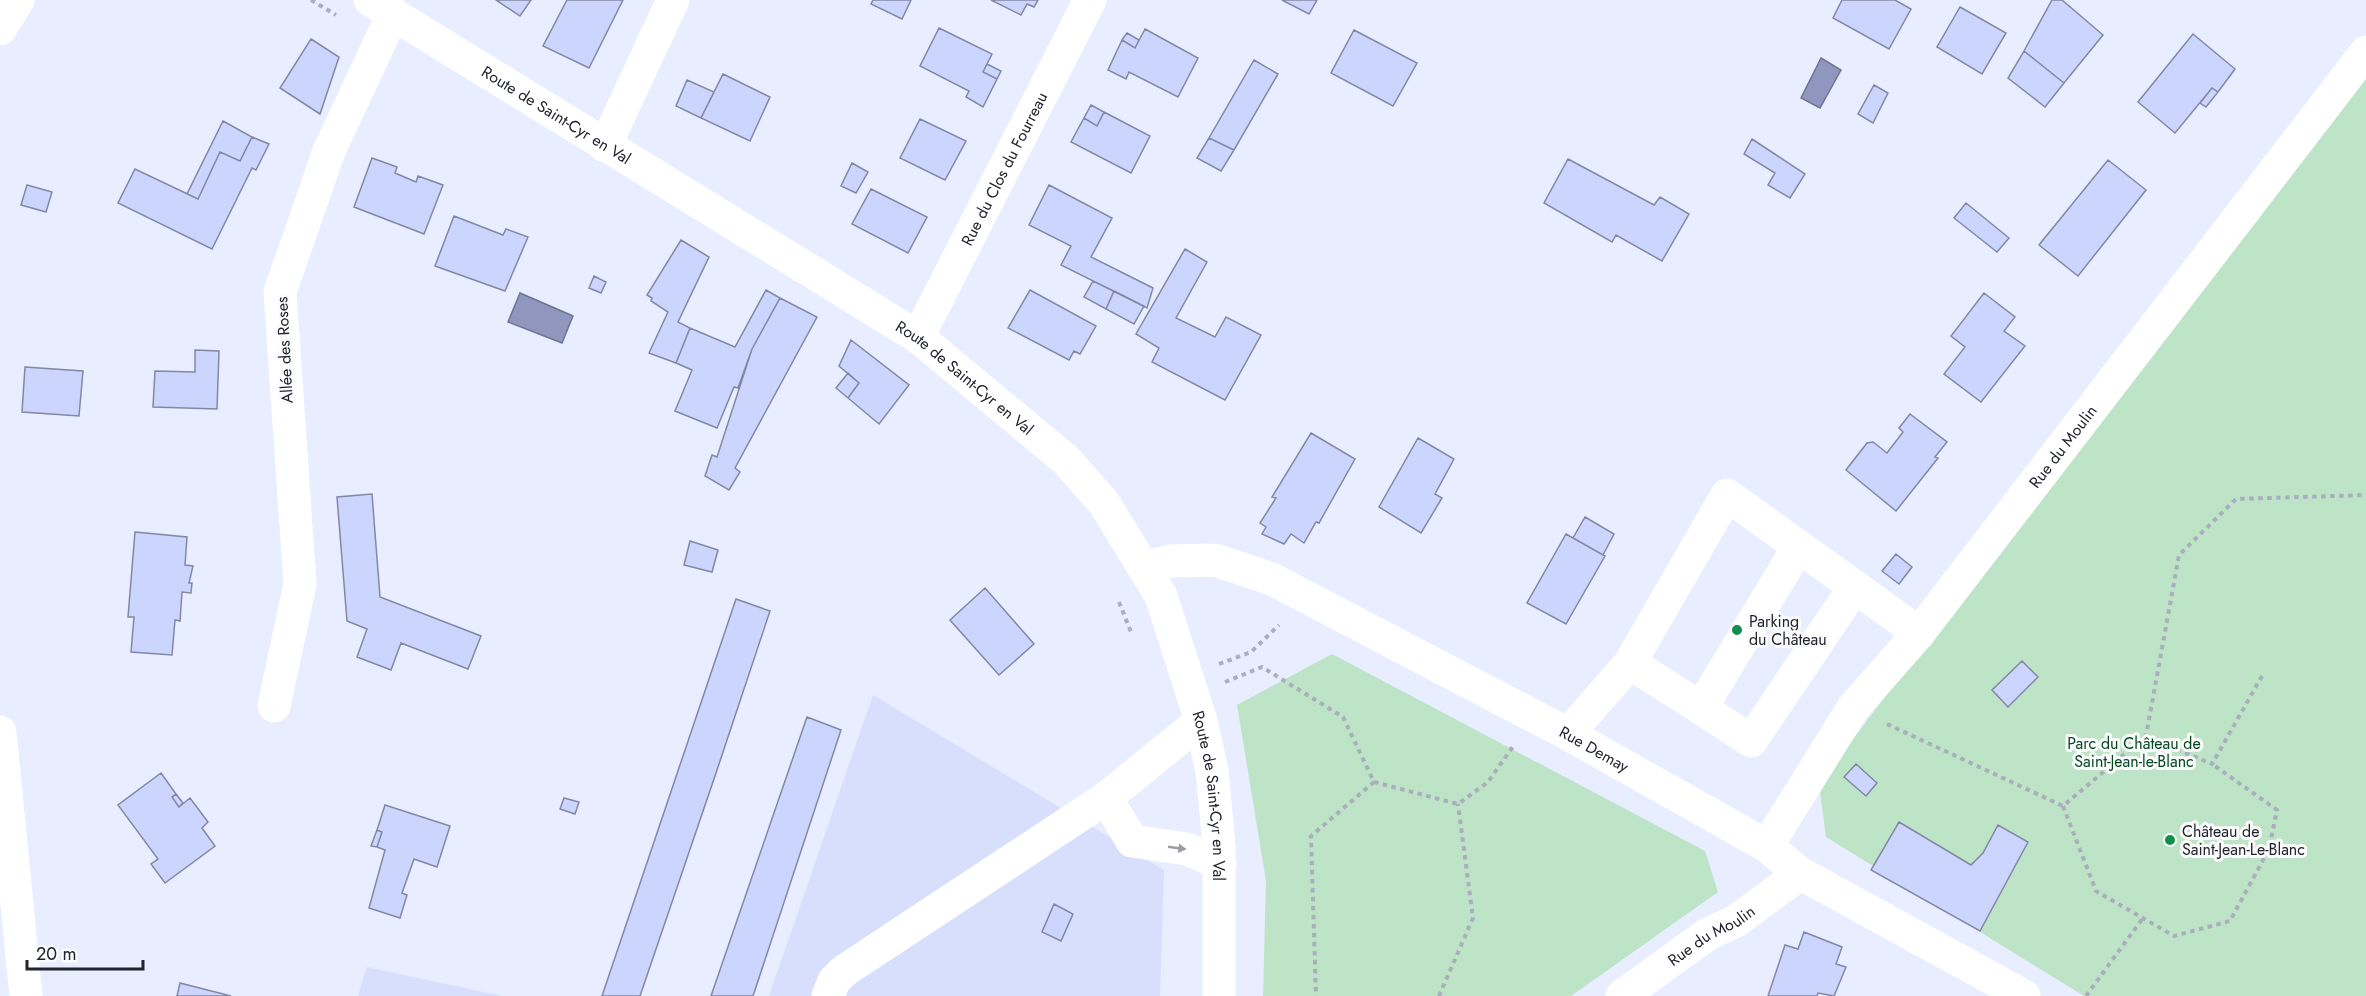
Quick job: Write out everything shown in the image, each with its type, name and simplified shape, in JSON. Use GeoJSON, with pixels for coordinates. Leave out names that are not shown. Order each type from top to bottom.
{"type":"FeatureCollection","features":[{"type":"Feature","properties":{"kind":"street"},"geometry":{"type":"LineString","coordinates":[[0,29],[18,0]]}},
{"type":"Feature","properties":{"kind":"street"},"geometry":{"type":"LineString","coordinates":[[605,146],[673,0]]}},
{"type":"Feature","properties":{"kind":"street","name":"Rue du Clos du Fourreau"},"geometry":{"type":"LineString","coordinates":[[918,337],[1090,0]]}},
{"type":"Feature","properties":{"kind":"street","name":"Route de Saint-Cyr en Val"},"geometry":{"type":"LineString","coordinates":[[381,19],[605,146],[918,337],[1066,460],[1104,503],[1144,567],[1165,606],[1201,721],[1212,771],[1220,863],[1220,996]]}},
{"type":"Feature","properties":{"kind":"street","name":"Allée des Roses"},"geometry":{"type":"LineString","coordinates":[[274,706],[300,584],[280,292],[329,151],[381,19]]}},
{"type":"Feature","properties":{"kind":"street","name":"Rue du Moulin"},"geometry":{"type":"LineString","coordinates":[[1767,846],[1853,708],[1919,633],[2366,52]]}},
{"type":"Feature","properties":{"kind":"street"},"geometry":{"type":"LineString","coordinates":[[1568,735],[1630,663],[1726,495],[1919,633]]}},
{"type":"Feature","properties":{"kind":"street"},"geometry":{"type":"LineString","coordinates":[[1701,708],[1798,548]]}},
{"type":"Feature","properties":{"kind":"street","name":"Rue Demay"},"geometry":{"type":"LineString","coordinates":[[1144,567],[1170,561],[1215,560],[1272,579],[1568,735],[1767,846],[1798,872],[2024,996]]}},
{"type":"Feature","properties":{"kind":"street"},"geometry":{"type":"LineString","coordinates":[[1630,663],[1751,741],[1854,588]]}},
{"type":"Feature","properties":{"kind":"street"},"geometry":{"type":"LineString","coordinates":[[828,996],[834,981],[844,971],[1106,798],[1201,721]]}},
{"type":"Feature","properties":{"kind":"street"},"geometry":{"type":"LineString","coordinates":[[0,732],[26,996]]}},
{"type":"Feature","properties":{"kind":"street"},"geometry":{"type":"LineString","coordinates":[[1106,798],[1132,842],[1188,849],[1220,863]]}},
{"type":"Feature","properties":{"kind":"street","name":"Rue du Moulin"},"geometry":{"type":"LineString","coordinates":[[1622,996],[1708,934],[1736,921],[1789,882],[1798,872]]}},
{"type":"Feature","properties":{"kind":"path"},"geometry":{"type":"LineString","coordinates":[[311,0],[381,19]]}},
{"type":"Feature","properties":{"kind":"path"},"geometry":{"type":"LineString","coordinates":[[2063,806],[2146,736],[2179,555],[2236,499],[2366,495]]}},
{"type":"Feature","properties":{"kind":"path"},"geometry":{"type":"LineString","coordinates":[[1115,594],[1132,636]]}},
{"type":"Feature","properties":{"kind":"path"},"geometry":{"type":"LineString","coordinates":[[1211,668],[1251,652],[1308,597]]}},
{"type":"Feature","properties":{"kind":"path"},"geometry":{"type":"LineString","coordinates":[[1224,683],[1262,667],[1343,717],[1374,782],[1458,804]]}},
{"type":"Feature","properties":{"kind":"path"},"geometry":{"type":"LineString","coordinates":[[2212,764],[2262,676]]}},
{"type":"Feature","properties":{"kind":"path"},"geometry":{"type":"LineString","coordinates":[[1853,708],[2063,806],[2096,891],[2174,936],[2230,921],[2269,849],[2277,810],[2212,764],[2146,736]]}},
{"type":"Feature","properties":{"kind":"path"},"geometry":{"type":"LineString","coordinates":[[1458,804],[1488,782],[1515,743]]}},
{"type":"Feature","properties":{"kind":"path"},"geometry":{"type":"LineString","coordinates":[[1316,996],[1311,836],[1374,782]]}},
{"type":"Feature","properties":{"kind":"path"},"geometry":{"type":"LineString","coordinates":[[1439,996],[1473,918],[1458,804]]}},
{"type":"Feature","properties":{"kind":"path"},"geometry":{"type":"LineString","coordinates":[[2085,996],[2143,918]]}},
{"type":"Feature","properties":{"kind":"shaded area"},"geometry":{"type":"Polygon","coordinates":[[[1821,58],[1841,70],[1820,108],[1801,98],[1821,58]]]}},
{"type":"Feature","properties":{"kind":"shaded area"},"geometry":{"type":"Polygon","coordinates":[[[520,293],[573,316],[562,343],[508,322],[520,293]]]}},
{"type":"Feature","properties":{"kind":"shaded area"},"geometry":{"type":"Polygon","coordinates":[[[873,695],[1164,870],[1160,996],[769,996],[873,695]]]}},
{"type":"Feature","properties":{"kind":"shaded area"},"geometry":{"type":"Polygon","coordinates":[[[367,967],[502,996],[358,996],[367,967]]]}},
{"type":"Feature","properties":{"kind":"green space","name":"Parc du Château de Saint-Jean-le-Blanc"},"geometry":{"type":"Polygon","coordinates":[[[2366,62],[2366,996],[2084,996],[1826,837],[1819,784],[2366,62]]]}},
{"type":"Feature","properties":{"kind":"green space"},"geometry":{"type":"Polygon","coordinates":[[[1332,654],[1705,851],[1718,892],[1571,996],[1263,996],[1266,881],[1237,705],[1332,654]]]}},
{"type":"Feature","properties":{"kind":"building"},"geometry":{"type":"Polygon","coordinates":[[[496,0],[531,0],[520,16],[496,0]]]}},
{"type":"Feature","properties":{"kind":"building"},"geometry":{"type":"Polygon","coordinates":[[[567,0],[623,0],[589,68],[543,46],[567,0]]]}},
{"type":"Feature","properties":{"kind":"building"},"geometry":{"type":"Polygon","coordinates":[[[873,0],[911,0],[902,19],[871,4],[873,0]]]}},
{"type":"Feature","properties":{"kind":"building"},"geometry":{"type":"Polygon","coordinates":[[[991,0],[1038,0],[1034,7],[1027,4],[1021,15],[991,0]]]}},
{"type":"Feature","properties":{"kind":"building"},"geometry":{"type":"Polygon","coordinates":[[[1282,0],[1317,0],[1309,14],[1282,0]]]}},
{"type":"Feature","properties":{"kind":"building"},"geometry":{"type":"Polygon","coordinates":[[[1842,0],[1895,0],[1911,9],[1889,49],[1833,18],[1842,0]]]}},
{"type":"Feature","properties":{"kind":"building"},"geometry":{"type":"Polygon","coordinates":[[[2052,0],[2062,0],[2103,35],[2064,83],[2024,51],[2052,0]]]}},
{"type":"Feature","properties":{"kind":"building"},"geometry":{"type":"Polygon","coordinates":[[[1960,7],[2006,33],[1982,74],[1937,47],[1960,7]]]}},
{"type":"Feature","properties":{"kind":"building"},"geometry":{"type":"Polygon","coordinates":[[[939,28],[992,54],[983,72],[997,79],[983,107],[966,97],[969,91],[920,66],[939,28]]]}},
{"type":"Feature","properties":{"kind":"building"},"geometry":{"type":"Polygon","coordinates":[[[1145,29],[1198,58],[1178,97],[1129,72],[1126,79],[1108,70],[1122,40],[1135,48],[1145,29]]]}},
{"type":"Feature","properties":{"kind":"building"},"geometry":{"type":"Polygon","coordinates":[[[1354,30],[1417,63],[1393,106],[1331,73],[1354,30]]]}},
{"type":"Feature","properties":{"kind":"building"},"geometry":{"type":"Polygon","coordinates":[[[1127,33],[1139,40],[1135,48],[1122,40],[1127,33]]]}},
{"type":"Feature","properties":{"kind":"building"},"geometry":{"type":"Polygon","coordinates":[[[2193,34],[2235,69],[2218,92],[2212,88],[2175,133],[2138,102],[2193,34]]]}},
{"type":"Feature","properties":{"kind":"building"},"geometry":{"type":"Polygon","coordinates":[[[311,39],[339,57],[320,114],[280,88],[311,39]]]}},
{"type":"Feature","properties":{"kind":"building"},"geometry":{"type":"Polygon","coordinates":[[[2024,51],[2064,83],[2045,107],[2008,78],[2024,51]]]}},
{"type":"Feature","properties":{"kind":"building"},"geometry":{"type":"Polygon","coordinates":[[[1254,60],[1278,74],[1234,150],[1209,138],[1254,60]]]}},
{"type":"Feature","properties":{"kind":"building"},"geometry":{"type":"Polygon","coordinates":[[[987,64],[1001,71],[997,79],[983,72],[987,64]]]}},
{"type":"Feature","properties":{"kind":"building"},"geometry":{"type":"Polygon","coordinates":[[[723,74],[770,97],[750,141],[701,118],[723,74]]]}},
{"type":"Feature","properties":{"kind":"building"},"geometry":{"type":"Polygon","coordinates":[[[687,80],[714,92],[701,118],[676,106],[687,80]]]}},
{"type":"Feature","properties":{"kind":"building"},"geometry":{"type":"Polygon","coordinates":[[[1874,85],[1888,93],[1873,123],[1858,114],[1874,85]]]}},
{"type":"Feature","properties":{"kind":"building"},"geometry":{"type":"Polygon","coordinates":[[[2212,88],[2218,92],[2206,107],[2200,103],[2212,88]]]}},
{"type":"Feature","properties":{"kind":"building"},"geometry":{"type":"Polygon","coordinates":[[[1091,105],[1104,112],[1097,126],[1084,118],[1091,105]]]}},
{"type":"Feature","properties":{"kind":"building"},"geometry":{"type":"Polygon","coordinates":[[[1104,112],[1150,136],[1131,173],[1071,142],[1084,118],[1097,126],[1104,112]]]}},
{"type":"Feature","properties":{"kind":"building"},"geometry":{"type":"Polygon","coordinates":[[[920,119],[966,141],[945,180],[900,158],[920,119]]]}},
{"type":"Feature","properties":{"kind":"building"},"geometry":{"type":"Polygon","coordinates":[[[223,121],[252,137],[240,161],[220,152],[198,199],[187,194],[223,121]]]}},
{"type":"Feature","properties":{"kind":"building"},"geometry":{"type":"Polygon","coordinates":[[[252,137],[269,144],[256,170],[252,168],[212,249],[118,203],[135,169],[198,199],[220,152],[240,161],[252,137]]]}},
{"type":"Feature","properties":{"kind":"building"},"geometry":{"type":"Polygon","coordinates":[[[1209,138],[1234,150],[1221,171],[1197,158],[1209,138]]]}},
{"type":"Feature","properties":{"kind":"building"},"geometry":{"type":"Polygon","coordinates":[[[1752,139],[1805,174],[1790,198],[1768,185],[1775,173],[1744,154],[1752,139]]]}},
{"type":"Feature","properties":{"kind":"building"},"geometry":{"type":"Polygon","coordinates":[[[372,158],[397,167],[395,173],[416,182],[418,176],[443,185],[424,234],[354,207],[372,158]]]}},
{"type":"Feature","properties":{"kind":"building"},"geometry":{"type":"Polygon","coordinates":[[[1568,159],[1654,205],[1660,197],[1689,214],[1662,261],[1616,235],[1612,242],[1544,203],[1568,159]]]}},
{"type":"Feature","properties":{"kind":"building"},"geometry":{"type":"Polygon","coordinates":[[[2108,160],[2146,190],[2078,276],[2039,245],[2108,160]]]}},
{"type":"Feature","properties":{"kind":"building"},"geometry":{"type":"Polygon","coordinates":[[[852,163],[868,172],[856,193],[841,186],[852,163]]]}},
{"type":"Feature","properties":{"kind":"building"},"geometry":{"type":"Polygon","coordinates":[[[27,185],[52,192],[46,212],[21,205],[27,185]]]}},
{"type":"Feature","properties":{"kind":"building"},"geometry":{"type":"Polygon","coordinates":[[[1049,185],[1112,218],[1091,257],[1153,288],[1147,308],[1061,265],[1071,246],[1029,225],[1049,185]]]}},
{"type":"Feature","properties":{"kind":"building"},"geometry":{"type":"Polygon","coordinates":[[[871,189],[927,217],[908,253],[852,224],[871,189]]]}},
{"type":"Feature","properties":{"kind":"building"},"geometry":{"type":"Polygon","coordinates":[[[1966,203],[2009,238],[1997,252],[1954,218],[1966,203]]]}},
{"type":"Feature","properties":{"kind":"building"},"geometry":{"type":"Polygon","coordinates":[[[454,216],[503,235],[506,229],[528,237],[505,291],[435,266],[454,216]]]}},
{"type":"Feature","properties":{"kind":"building"},"geometry":{"type":"Polygon","coordinates":[[[681,240],[709,257],[678,322],[690,328],[676,363],[649,353],[668,312],[651,301],[652,298],[647,295],[681,240]]]}},
{"type":"Feature","properties":{"kind":"building"},"geometry":{"type":"Polygon","coordinates":[[[1185,249],[1207,262],[1176,318],[1215,337],[1226,317],[1261,335],[1225,400],[1152,362],[1159,348],[1136,334],[1185,249]]]}},
{"type":"Feature","properties":{"kind":"building"},"geometry":{"type":"Polygon","coordinates":[[[594,276],[606,282],[601,293],[589,288],[594,276]]]}},
{"type":"Feature","properties":{"kind":"building"},"geometry":{"type":"Polygon","coordinates":[[[1093,281],[1114,291],[1106,309],[1084,297],[1093,281]]]}},
{"type":"Feature","properties":{"kind":"building"},"geometry":{"type":"Polygon","coordinates":[[[766,290],[780,298],[752,349],[738,388],[734,387],[717,428],[675,411],[692,370],[676,363],[690,328],[735,347],[766,290]]]}},
{"type":"Feature","properties":{"kind":"building"},"geometry":{"type":"Polygon","coordinates":[[[1030,290],[1096,326],[1080,354],[1074,351],[1069,360],[1008,328],[1030,290]]]}},
{"type":"Feature","properties":{"kind":"building"},"geometry":{"type":"Polygon","coordinates":[[[1114,291],[1144,306],[1134,324],[1106,309],[1114,291]]]}},
{"type":"Feature","properties":{"kind":"building"},"geometry":{"type":"Polygon","coordinates":[[[1984,293],[2015,317],[2004,331],[2025,346],[1981,402],[1944,374],[1965,347],[1951,336],[1984,293]]]}},
{"type":"Feature","properties":{"kind":"building"},"geometry":{"type":"Polygon","coordinates":[[[780,298],[817,317],[735,468],[740,472],[729,490],[705,476],[712,455],[717,457],[752,349],[780,298]]]}},
{"type":"Feature","properties":{"kind":"building"},"geometry":{"type":"Polygon","coordinates":[[[851,340],[909,385],[879,424],[848,398],[859,383],[839,366],[851,340]]]}},
{"type":"Feature","properties":{"kind":"building"},"geometry":{"type":"Polygon","coordinates":[[[195,350],[219,351],[217,409],[153,407],[155,371],[195,372],[195,350]]]}},
{"type":"Feature","properties":{"kind":"building"},"geometry":{"type":"Polygon","coordinates":[[[25,367],[83,371],[79,416],[22,412],[25,367]]]}},
{"type":"Feature","properties":{"kind":"building"},"geometry":{"type":"Polygon","coordinates":[[[848,373],[859,383],[848,398],[836,388],[848,373]]]}},
{"type":"Feature","properties":{"kind":"building"},"geometry":{"type":"Polygon","coordinates":[[[1910,414],[1947,442],[1935,457],[1938,458],[1896,511],[1846,470],[1867,443],[1873,442],[1887,453],[1903,432],[1899,428],[1910,414]]]}},
{"type":"Feature","properties":{"kind":"building"},"geometry":{"type":"Polygon","coordinates":[[[1311,433],[1355,459],[1319,523],[1316,522],[1304,543],[1291,534],[1284,544],[1262,534],[1266,527],[1260,523],[1276,498],[1272,497],[1311,433]]]}},
{"type":"Feature","properties":{"kind":"building"},"geometry":{"type":"Polygon","coordinates":[[[1418,438],[1454,459],[1435,494],[1442,498],[1421,533],[1379,507],[1418,438]]]}},
{"type":"Feature","properties":{"kind":"building"},"geometry":{"type":"Polygon","coordinates":[[[372,494],[380,597],[481,636],[468,669],[401,643],[391,670],[357,657],[367,629],[347,621],[337,497],[372,494]]]}},
{"type":"Feature","properties":{"kind":"building"},"geometry":{"type":"Polygon","coordinates":[[[1585,517],[1614,534],[1603,555],[1573,538],[1585,517]]]}},
{"type":"Feature","properties":{"kind":"building"},"geometry":{"type":"Polygon","coordinates":[[[135,532],[187,537],[185,565],[193,566],[189,583],[192,583],[191,593],[182,592],[180,621],[175,620],[172,655],[131,652],[134,617],[128,617],[135,532]]]}},
{"type":"Feature","properties":{"kind":"building"},"geometry":{"type":"Polygon","coordinates":[[[1566,534],[1605,556],[1566,624],[1527,603],[1566,534]]]}},
{"type":"Feature","properties":{"kind":"building"},"geometry":{"type":"Polygon","coordinates":[[[690,541],[718,550],[712,572],[684,565],[690,541]]]}},
{"type":"Feature","properties":{"kind":"building"},"geometry":{"type":"Polygon","coordinates":[[[1896,554],[1912,567],[1899,584],[1882,571],[1896,554]]]}},
{"type":"Feature","properties":{"kind":"building"},"geometry":{"type":"Polygon","coordinates":[[[985,588],[1034,644],[999,675],[950,620],[985,588]]]}},
{"type":"Feature","properties":{"kind":"building"},"geometry":{"type":"Polygon","coordinates":[[[736,599],[770,611],[716,773],[640,996],[602,996],[736,599]]]}},
{"type":"Feature","properties":{"kind":"building"},"geometry":{"type":"Polygon","coordinates":[[[2022,661],[2038,677],[2008,707],[1992,690],[2022,661]]]}},
{"type":"Feature","properties":{"kind":"building"},"geometry":{"type":"Polygon","coordinates":[[[807,717],[841,730],[753,996],[711,996],[807,717]]]}},
{"type":"Feature","properties":{"kind":"building"},"geometry":{"type":"Polygon","coordinates":[[[1856,764],[1877,783],[1866,796],[1844,777],[1856,764]]]}},
{"type":"Feature","properties":{"kind":"building"},"geometry":{"type":"Polygon","coordinates":[[[161,773],[176,794],[172,797],[179,807],[190,798],[208,822],[202,828],[215,846],[165,883],[151,864],[158,859],[118,805],[161,773]]]}},
{"type":"Feature","properties":{"kind":"building"},"geometry":{"type":"Polygon","coordinates":[[[176,794],[183,803],[179,807],[172,797],[176,794]]]}},
{"type":"Feature","properties":{"kind":"building"},"geometry":{"type":"Polygon","coordinates":[[[564,798],[579,802],[575,814],[560,809],[564,798]]]}},
{"type":"Feature","properties":{"kind":"building"},"geometry":{"type":"Polygon","coordinates":[[[385,805],[450,826],[437,867],[414,859],[402,893],[407,895],[400,918],[369,908],[385,850],[377,847],[382,832],[377,830],[385,805]]]}},
{"type":"Feature","properties":{"kind":"building"},"geometry":{"type":"Polygon","coordinates":[[[1899,822],[1971,865],[1983,853],[1998,825],[2028,842],[1980,931],[1871,870],[1899,822]]]}},
{"type":"Feature","properties":{"kind":"building"},"geometry":{"type":"Polygon","coordinates":[[[377,830],[382,832],[377,847],[371,846],[377,830]]]}},
{"type":"Feature","properties":{"kind":"building"},"geometry":{"type":"Polygon","coordinates":[[[1054,904],[1073,914],[1061,941],[1042,932],[1054,904]]]}},
{"type":"Feature","properties":{"kind":"building"},"geometry":{"type":"Polygon","coordinates":[[[1804,932],[1842,947],[1836,964],[1846,967],[1834,996],[1818,993],[1817,996],[1768,996],[1785,945],[1798,949],[1804,932]]]}},
{"type":"Feature","properties":{"kind":"building"},"geometry":{"type":"Polygon","coordinates":[[[180,983],[231,996],[177,996],[180,983]]]}},
{"type":"Feature","properties":{"kind":"place","name":"Parking du Château"},"geometry":{"type":"Point","coordinates":[1737,630]}},
{"type":"Feature","properties":{"kind":"place","name":"Château de Saint-Jean-Le-Blanc"},"geometry":{"type":"Point","coordinates":[2170,840]}}]}
